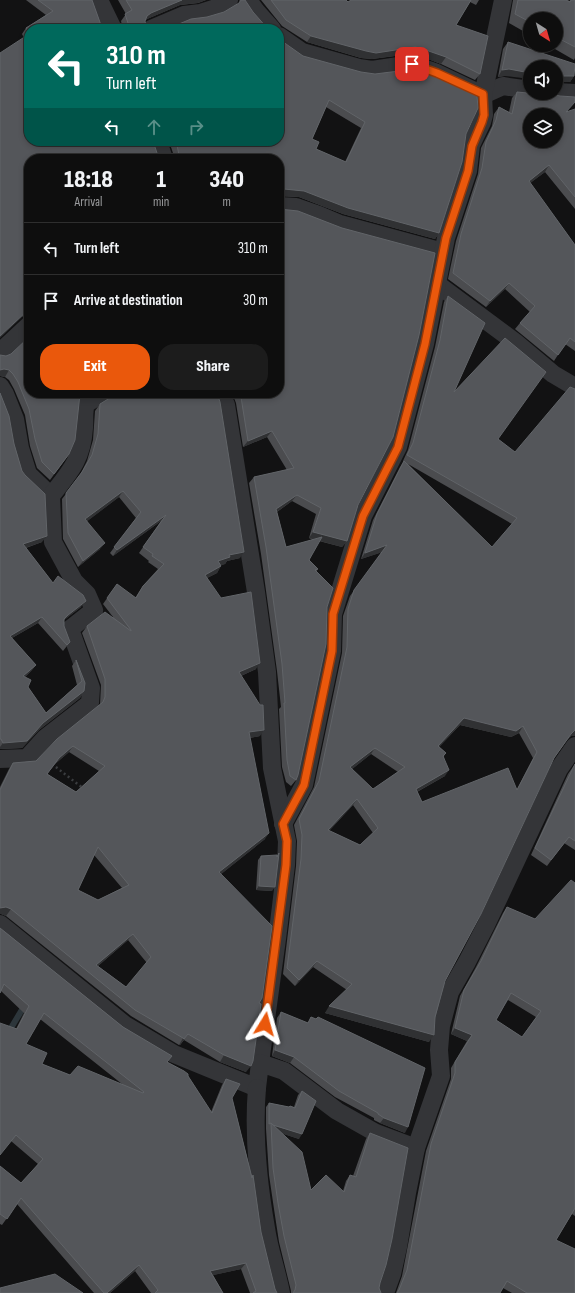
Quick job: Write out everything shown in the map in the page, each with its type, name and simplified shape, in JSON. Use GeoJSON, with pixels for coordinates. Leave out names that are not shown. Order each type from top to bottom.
{"type":"FeatureCollection","features":[{"type":"Feature","properties":{"kind":"street"},"geometry":{"type":"LineString","coordinates":[[99,0],[111,24]]}},
{"type":"Feature","properties":{"kind":"street"},"geometry":{"type":"LineString","coordinates":[[163,24],[184,15],[200,13],[216,8],[229,0]]}},
{"type":"Feature","properties":{"kind":"street"},"geometry":{"type":"LineString","coordinates":[[248,0],[268,24]]}},
{"type":"Feature","properties":{"kind":"street"},"geometry":{"type":"LineString","coordinates":[[283,824],[304,785],[332,651],[333,614],[363,516],[398,447],[425,344],[446,238],[468,171],[472,146],[484,115],[483,94],[503,0]]}},
{"type":"Feature","properties":{"kind":"street"},"geometry":{"type":"LineString","coordinates":[[284,39],[302,52],[359,68],[372,70],[412,64],[437,73],[483,94],[503,86],[523,89]]}},
{"type":"Feature","properties":{"kind":"street"},"geometry":{"type":"LineString","coordinates":[[563,92],[575,93]]}},
{"type":"Feature","properties":{"kind":"street"},"geometry":{"type":"LineString","coordinates":[[284,206],[296,207],[340,224],[443,252]]}},
{"type":"Feature","properties":{"kind":"street"},"geometry":{"type":"LineString","coordinates":[[437,284],[515,342],[554,374],[575,386]]}},
{"type":"Feature","properties":{"kind":"street"},"geometry":{"type":"LineString","coordinates":[[0,352],[24,330]]}},
{"type":"Feature","properties":{"kind":"street"},"geometry":{"type":"LineString","coordinates":[[0,386],[6,394],[15,420],[20,448],[28,474],[51,496]]}},
{"type":"Feature","properties":{"kind":"street"},"geometry":{"type":"LineString","coordinates":[[0,759],[27,758],[45,738],[90,703],[91,688],[70,629],[94,610],[87,594],[74,580],[53,542],[51,496],[74,466],[82,448],[84,428],[83,413],[86,404],[95,398]]}},
{"type":"Feature","properties":{"kind":"street"},"geometry":{"type":"LineString","coordinates":[[223,398],[226,405],[256,592],[267,672],[272,768],[287,841],[286,865],[255,1106],[258,1165],[266,1228],[281,1293]]}},
{"type":"Feature","properties":{"kind":"street"},"geometry":{"type":"LineString","coordinates":[[385,1293],[392,1274],[406,1193],[416,1148],[441,1076],[439,1050],[441,1026],[450,992],[486,926],[559,769],[575,746]]}},
{"type":"Feature","properties":{"kind":"street"},"geometry":{"type":"LineString","coordinates":[[0,924],[125,1025],[174,1054],[257,1088]]}},
{"type":"Feature","properties":{"kind":"street"},"geometry":{"type":"LineString","coordinates":[[260,1062],[284,1071],[337,1110],[376,1133],[416,1148]]}},
{"type":"Feature","properties":{"kind":"path"},"geometry":{"type":"LineString","coordinates":[[34,750],[90,794]]}},
{"type":"Feature","properties":{"kind":"building"},"geometry":{"type":"Polygon","coordinates":[[[38,0],[92,0],[101,24],[32,24],[53,11],[38,0]]]}},
{"type":"Feature","properties":{"kind":"building"},"geometry":{"type":"Polygon","coordinates":[[[126,0],[182,0],[151,13],[147,16],[145,21],[146,24],[128,24],[125,14],[132,10],[126,0]]]}},
{"type":"Feature","properties":{"kind":"building"},"geometry":{"type":"Polygon","coordinates":[[[241,0],[245,0],[264,24],[179,24],[191,19],[207,17],[224,12],[239,3],[241,0]]]}},
{"type":"Feature","properties":{"kind":"building"},"geometry":{"type":"Polygon","coordinates":[[[271,0],[346,0],[348,2],[351,0],[471,0],[456,25],[488,36],[480,74],[446,57],[420,48],[415,47],[376,53],[311,36],[286,20],[271,0]]]}},
{"type":"Feature","properties":{"kind":"building"},"geometry":{"type":"Polygon","coordinates":[[[518,0],[566,0],[570,2],[571,0],[575,0],[575,47],[563,41],[563,12],[523,12],[523,18],[515,14],[518,0]]]}},
{"type":"Feature","properties":{"kind":"building"},"geometry":{"type":"Polygon","coordinates":[[[24,37],[24,146],[155,146],[157,154],[24,154],[24,314],[0,336],[0,53],[24,37]]]}},
{"type":"Feature","properties":{"kind":"building"},"geometry":{"type":"Polygon","coordinates":[[[508,42],[523,47],[523,52],[538,52],[563,60],[523,60],[523,72],[509,69],[502,70],[508,42]]]}},
{"type":"Feature","properties":{"kind":"building"},"geometry":{"type":"Polygon","coordinates":[[[284,43],[303,56],[361,72],[375,74],[415,69],[437,76],[477,96],[478,108],[466,134],[462,162],[439,233],[348,208],[304,191],[284,189],[284,154],[179,154],[177,146],[284,146],[284,43]],[[329,100],[312,139],[319,142],[316,149],[346,162],[365,122],[329,100]]]}},
{"type":"Feature","properties":{"kind":"building"},"geometry":{"type":"Polygon","coordinates":[[[563,60],[575,64],[574,76],[563,76],[563,60]]]}},
{"type":"Feature","properties":{"kind":"building"},"geometry":{"type":"Polygon","coordinates":[[[517,92],[523,93],[523,100],[563,100],[563,96],[575,97],[575,102],[566,112],[575,109],[575,197],[549,165],[529,181],[575,245],[575,342],[570,338],[558,355],[520,323],[535,306],[509,283],[490,301],[453,273],[461,234],[482,168],[486,142],[496,120],[499,107],[512,114],[517,92]]]}},
{"type":"Feature","properties":{"kind":"building"},"geometry":{"type":"Polygon","coordinates":[[[284,210],[298,211],[342,228],[435,253],[419,335],[393,437],[358,505],[347,541],[313,532],[321,508],[297,495],[276,509],[286,547],[322,537],[309,560],[318,569],[315,570],[333,588],[327,607],[326,644],[296,780],[290,776],[287,760],[282,664],[266,547],[254,477],[294,468],[272,431],[248,441],[241,398],[284,398],[284,210]]]}},
{"type":"Feature","properties":{"kind":"building"},"geometry":{"type":"Polygon","coordinates":[[[448,296],[485,323],[454,392],[505,338],[546,372],[498,439],[515,452],[570,387],[575,389],[575,730],[554,758],[481,914],[445,981],[435,1017],[434,1035],[329,1006],[352,984],[317,961],[299,980],[287,968],[301,859],[302,835],[299,819],[319,781],[347,647],[348,609],[354,590],[387,545],[365,553],[377,514],[404,461],[492,547],[517,518],[407,455],[413,443],[440,340],[448,296]],[[464,718],[438,746],[446,753],[443,756],[449,770],[416,789],[422,802],[508,768],[517,790],[537,752],[523,726],[516,731],[464,718]],[[375,748],[350,767],[373,789],[405,767],[375,748]],[[357,799],[328,830],[360,845],[378,828],[357,799]]]}},
{"type":"Feature","properties":{"kind":"building"},"geometry":{"type":"Polygon","coordinates":[[[24,342],[24,397],[13,374],[9,370],[0,370],[0,355],[6,356],[11,354],[24,342]]]}},
{"type":"Feature","properties":{"kind":"building"},"geometry":{"type":"Polygon","coordinates":[[[0,393],[9,416],[14,444],[22,471],[45,494],[47,536],[23,544],[53,583],[58,576],[83,595],[86,601],[64,619],[64,626],[70,642],[67,645],[42,617],[10,636],[36,665],[23,676],[31,680],[28,687],[46,713],[82,681],[76,660],[85,683],[84,691],[43,723],[27,741],[3,743],[0,739],[0,393]]]}},
{"type":"Feature","properties":{"kind":"building"},"geometry":{"type":"Polygon","coordinates":[[[25,398],[80,398],[75,440],[69,454],[54,474],[42,462],[35,439],[29,409],[25,398]]]}},
{"type":"Feature","properties":{"kind":"building"},"geometry":{"type":"Polygon","coordinates":[[[110,398],[219,398],[220,402],[244,552],[229,555],[230,557],[218,561],[221,566],[205,575],[221,598],[251,592],[260,663],[239,672],[260,705],[263,705],[264,730],[249,732],[269,833],[219,872],[272,926],[262,998],[259,1003],[261,1004],[251,1066],[224,1055],[188,1034],[184,1039],[135,1010],[11,909],[6,907],[0,908],[0,790],[13,763],[36,761],[57,739],[103,702],[105,697],[105,679],[87,626],[105,612],[131,631],[107,598],[117,584],[136,598],[143,586],[164,564],[152,556],[153,554],[143,547],[166,515],[117,550],[114,547],[141,512],[123,491],[85,519],[105,543],[83,561],[68,533],[66,493],[82,472],[92,455],[98,434],[100,404],[110,398]],[[73,746],[59,758],[47,774],[76,792],[105,766],[73,746]],[[98,847],[78,890],[98,900],[129,885],[98,847]],[[133,934],[96,965],[126,987],[151,957],[133,934]]]}},
{"type":"Feature","properties":{"kind":"building"},"geometry":{"type":"Polygon","coordinates":[[[575,764],[575,841],[569,837],[551,860],[535,848],[575,764]]]}},
{"type":"Feature","properties":{"kind":"building"},"geometry":{"type":"Polygon","coordinates":[[[279,853],[275,887],[259,886],[261,856],[277,855],[277,857],[279,853]]]}},
{"type":"Feature","properties":{"kind":"building"},"geometry":{"type":"Polygon","coordinates":[[[571,880],[575,883],[575,1208],[556,1240],[575,1249],[575,1293],[527,1293],[507,1281],[500,1293],[397,1293],[407,1270],[431,1144],[455,1073],[455,1062],[472,1035],[455,1028],[464,990],[481,961],[507,907],[535,919],[571,880]],[[511,993],[496,1020],[522,1037],[541,1011],[511,993]]]}},
{"type":"Feature","properties":{"kind":"building"},"geometry":{"type":"Polygon","coordinates":[[[0,928],[123,1027],[172,1056],[167,1062],[188,1074],[212,1113],[226,1079],[240,1084],[232,1098],[252,1178],[253,1175],[261,1232],[277,1293],[253,1293],[256,1291],[246,1263],[210,1271],[223,1293],[155,1293],[158,1290],[139,1265],[107,1293],[104,1293],[21,1198],[7,1219],[0,1214],[0,1166],[21,1183],[43,1159],[16,1135],[0,1155],[0,1023],[17,1029],[29,1006],[4,984],[0,993],[0,928]],[[44,1013],[26,1044],[47,1053],[42,1064],[70,1075],[78,1066],[143,1093],[144,1092],[44,1013]]]}},
{"type":"Feature","properties":{"kind":"building"},"geometry":{"type":"Polygon","coordinates":[[[281,1012],[308,1023],[311,1017],[316,1019],[318,1017],[425,1068],[408,1127],[384,1118],[378,1113],[339,1091],[294,1057],[275,1050],[281,1012]]]}},
{"type":"Feature","properties":{"kind":"building"},"geometry":{"type":"Polygon","coordinates":[[[302,1091],[316,1101],[302,1134],[273,1125],[271,1123],[269,1124],[269,1103],[295,1108],[302,1091]]]}},
{"type":"Feature","properties":{"kind":"building"},"geometry":{"type":"Polygon","coordinates":[[[271,1123],[302,1152],[311,1190],[326,1175],[344,1192],[350,1175],[356,1177],[370,1133],[408,1148],[392,1239],[379,1288],[381,1293],[293,1293],[296,1285],[284,1236],[278,1203],[273,1168],[271,1123]]]}},
{"type":"Feature","properties":{"kind":"building"},"geometry":{"type":"Polygon","coordinates":[[[55,1274],[83,1293],[0,1293],[0,1288],[55,1274]]]}},
{"type":"Feature","properties":{"kind":"waterway"},"geometry":{"type":"LineString","coordinates":[[8,1033],[26,1003]]}},
{"type":"Feature","properties":{"kind":"route"},"geometry":{"type":"LineString","coordinates":[[265,1024],[286,865],[287,841],[283,824],[304,785],[328,678],[332,651],[333,614],[363,516],[398,447],[425,344],[446,238],[468,171],[474,138],[484,115],[483,94],[437,73],[412,64]]}}]}
